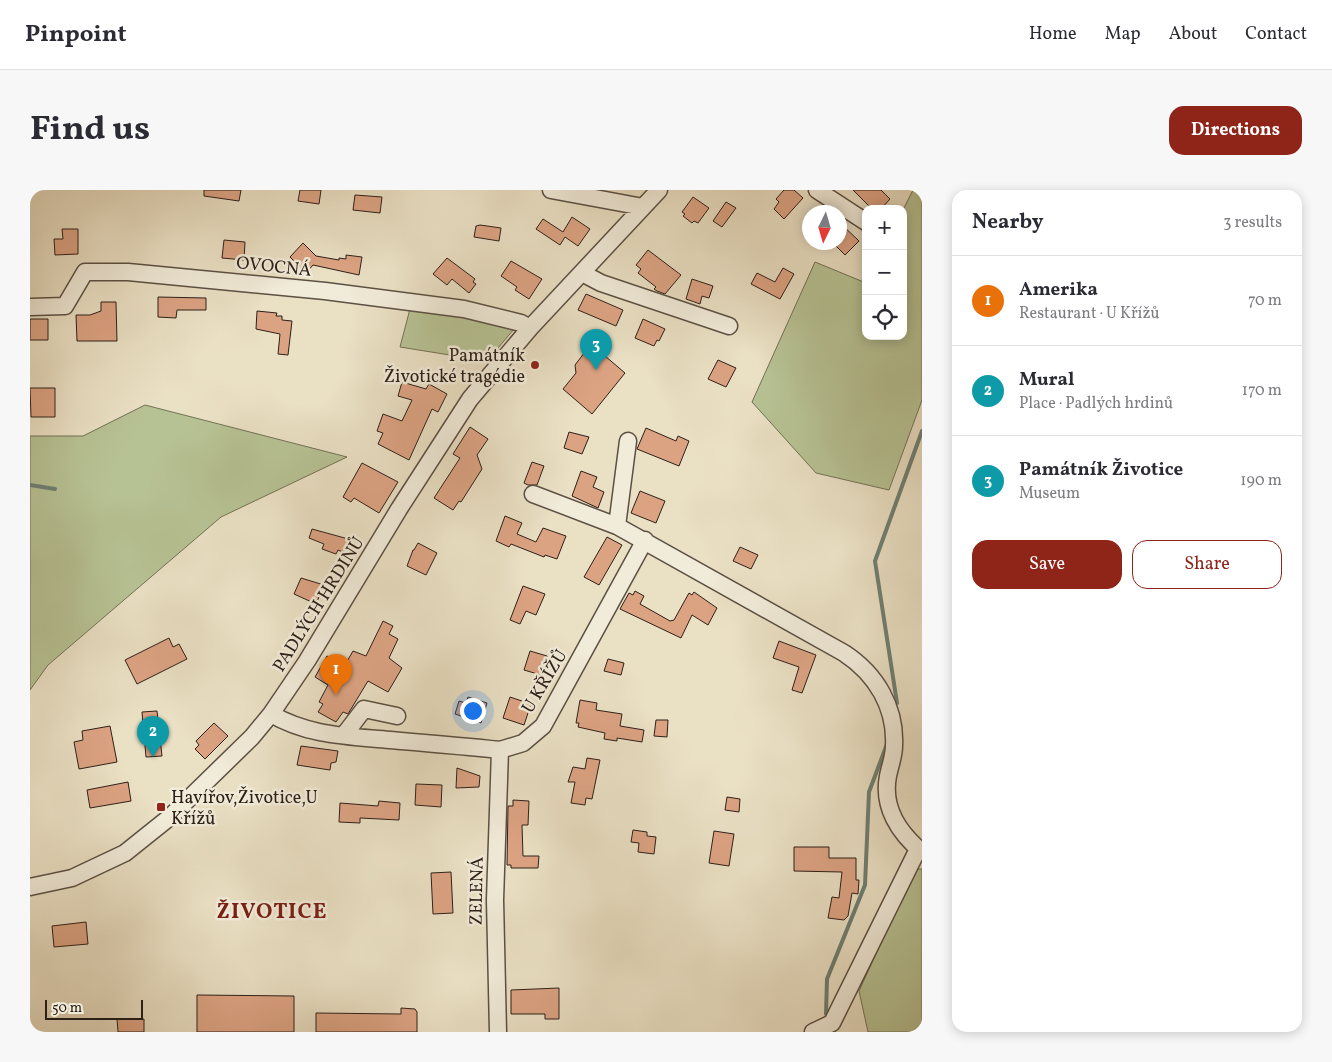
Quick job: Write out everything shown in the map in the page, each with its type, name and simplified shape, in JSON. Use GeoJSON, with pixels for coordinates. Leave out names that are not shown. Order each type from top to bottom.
{"type":"FeatureCollection","features":[{"type":"Feature","properties":{"kind":"street"},"geometry":{"type":"LineString","coordinates":[[551,190],[643,207]]}},
{"type":"Feature","properties":{"kind":"street","name":"PADLÝCH HRDINŮ"},"geometry":{"type":"LineString","coordinates":[[30,887],[72,878],[125,853],[160,826],[243,747],[271,714],[307,661],[399,509],[470,399],[530,328],[659,190]]}},
{"type":"Feature","properties":{"kind":"street"},"geometry":{"type":"LineString","coordinates":[[817,190],[862,219]]}},
{"type":"Feature","properties":{"kind":"street","name":"OVOCNÁ"},"geometry":{"type":"LineString","coordinates":[[30,307],[65,306],[85,272],[128,272],[325,291],[464,309],[521,323],[530,328]]}},
{"type":"Feature","properties":{"kind":"street"},"geometry":{"type":"LineString","coordinates":[[582,274],[601,283],[729,326]]}},
{"type":"Feature","properties":{"kind":"street"},"geometry":{"type":"LineString","coordinates":[[617,526],[628,441]]}},
{"type":"Feature","properties":{"kind":"street"},"geometry":{"type":"LineString","coordinates":[[532,494],[617,526],[646,540],[844,653],[871,676],[884,696],[892,719],[894,748],[887,783],[889,804],[897,825],[920,851],[832,1023],[813,1032]]}},
{"type":"Feature","properties":{"kind":"street","name":"U KŘÍŽŮ"},"geometry":{"type":"LineString","coordinates":[[271,714],[292,726],[306,730],[344,735],[500,750],[523,743],[543,726],[646,540]]}},
{"type":"Feature","properties":{"kind":"street"},"geometry":{"type":"LineString","coordinates":[[344,735],[364,709],[397,716]]}},
{"type":"Feature","properties":{"kind":"street","name":"ZELENÁ"},"geometry":{"type":"LineString","coordinates":[[498,1032],[495,900],[500,750]]}},
{"type":"Feature","properties":{"kind":"green space"},"geometry":{"type":"Polygon","coordinates":[[[913,190],[922,190],[922,400],[889,490],[816,473],[752,402],[815,262],[862,281],[862,340],[907,340],[906,205],[913,190]]]}},
{"type":"Feature","properties":{"kind":"green space"},"geometry":{"type":"Polygon","coordinates":[[[411,305],[514,329],[487,361],[400,347],[411,305]]]}},
{"type":"Feature","properties":{"kind":"green space"},"geometry":{"type":"Polygon","coordinates":[[[145,405],[347,457],[221,517],[48,665],[30,690],[30,436],[83,436],[145,405]]]}},
{"type":"Feature","properties":{"kind":"green space"},"geometry":{"type":"Polygon","coordinates":[[[918,869],[922,869],[922,1032],[868,1032],[859,991],[913,873],[918,869]]]}},
{"type":"Feature","properties":{"kind":"building"},"geometry":{"type":"Polygon","coordinates":[[[204,190],[241,190],[239,201],[204,196],[204,190]]]}},
{"type":"Feature","properties":{"kind":"building"},"geometry":{"type":"Polygon","coordinates":[[[300,190],[321,190],[319,204],[298,201],[300,190]]]}},
{"type":"Feature","properties":{"kind":"building"},"geometry":{"type":"Polygon","coordinates":[[[784,190],[794,190],[803,198],[784,219],[774,209],[779,202],[776,199],[784,190]]]}},
{"type":"Feature","properties":{"kind":"building"},"geometry":{"type":"Polygon","coordinates":[[[853,190],[881,190],[890,199],[885,205],[868,205],[853,190]]]}},
{"type":"Feature","properties":{"kind":"building"},"geometry":{"type":"Polygon","coordinates":[[[355,195],[382,197],[380,213],[353,210],[355,195]]]}},
{"type":"Feature","properties":{"kind":"building"},"geometry":{"type":"Polygon","coordinates":[[[693,197],[709,208],[698,223],[694,221],[692,223],[683,216],[685,214],[682,212],[693,197]]]}},
{"type":"Feature","properties":{"kind":"building"},"geometry":{"type":"Polygon","coordinates":[[[726,202],[736,208],[722,227],[713,221],[726,202]]]}},
{"type":"Feature","properties":{"kind":"building"},"geometry":{"type":"Polygon","coordinates":[[[572,217],[590,229],[578,246],[565,237],[560,245],[536,229],[543,219],[563,232],[572,217]]]}},
{"type":"Feature","properties":{"kind":"building"},"geometry":{"type":"Polygon","coordinates":[[[476,226],[501,228],[499,241],[474,237],[476,226]]]}},
{"type":"Feature","properties":{"kind":"building"},"geometry":{"type":"Polygon","coordinates":[[[62,229],[78,229],[78,254],[55,255],[54,239],[63,239],[62,229]]]}},
{"type":"Feature","properties":{"kind":"building"},"geometry":{"type":"Polygon","coordinates":[[[847,230],[859,241],[845,255],[840,250],[847,250],[847,230]]]}},
{"type":"Feature","properties":{"kind":"building"},"geometry":{"type":"Polygon","coordinates":[[[224,240],[245,242],[244,260],[222,258],[224,240]]]}},
{"type":"Feature","properties":{"kind":"building"},"geometry":{"type":"Polygon","coordinates":[[[303,243],[316,256],[339,260],[339,258],[346,259],[346,255],[362,257],[359,275],[313,265],[306,273],[290,257],[303,243]]]}},
{"type":"Feature","properties":{"kind":"building"},"geometry":{"type":"Polygon","coordinates":[[[648,250],[681,275],[665,294],[654,289],[656,287],[638,273],[641,269],[636,265],[648,250]]]}},
{"type":"Feature","properties":{"kind":"building"},"geometry":{"type":"Polygon","coordinates":[[[447,258],[475,279],[473,282],[476,284],[469,293],[452,279],[447,285],[433,274],[447,258]]]}},
{"type":"Feature","properties":{"kind":"building"},"geometry":{"type":"Polygon","coordinates":[[[511,261],[542,279],[529,299],[515,290],[517,287],[501,276],[511,261]]]}},
{"type":"Feature","properties":{"kind":"building"},"geometry":{"type":"Polygon","coordinates":[[[783,268],[794,274],[780,299],[751,284],[757,273],[775,282],[783,268]]]}},
{"type":"Feature","properties":{"kind":"building"},"geometry":{"type":"Polygon","coordinates":[[[692,279],[713,286],[709,298],[702,296],[700,304],[686,299],[692,279]]]}},
{"type":"Feature","properties":{"kind":"building"},"geometry":{"type":"Polygon","coordinates":[[[586,294],[623,310],[616,326],[578,310],[586,294]]]}},
{"type":"Feature","properties":{"kind":"building"},"geometry":{"type":"Polygon","coordinates":[[[158,297],[206,298],[206,310],[177,310],[176,318],[158,317],[158,297]]]}},
{"type":"Feature","properties":{"kind":"building"},"geometry":{"type":"Polygon","coordinates":[[[101,302],[116,302],[117,341],[77,341],[76,315],[90,315],[101,311],[101,302]]]}},
{"type":"Feature","properties":{"kind":"building"},"geometry":{"type":"Polygon","coordinates":[[[257,311],[277,313],[276,316],[282,316],[282,320],[292,321],[288,355],[278,354],[280,334],[256,329],[257,311]]]}},
{"type":"Feature","properties":{"kind":"building"},"geometry":{"type":"Polygon","coordinates":[[[30,319],[48,319],[48,340],[30,340],[30,319]]]}},
{"type":"Feature","properties":{"kind":"building"},"geometry":{"type":"Polygon","coordinates":[[[643,319],[665,329],[654,346],[635,338],[643,319]]]}},
{"type":"Feature","properties":{"kind":"building"},"geometry":{"type":"Polygon","coordinates":[[[591,344],[625,373],[592,414],[563,389],[576,373],[575,365],[591,344]]]}},
{"type":"Feature","properties":{"kind":"building"},"geometry":{"type":"Polygon","coordinates":[[[718,360],[736,368],[726,387],[708,379],[718,360]]]}},
{"type":"Feature","properties":{"kind":"building"},"geometry":{"type":"Polygon","coordinates":[[[402,382],[426,389],[429,384],[447,394],[438,412],[432,409],[409,460],[378,444],[383,433],[377,431],[383,414],[402,421],[412,400],[398,396],[402,382]]]}},
{"type":"Feature","properties":{"kind":"building"},"geometry":{"type":"Polygon","coordinates":[[[30,388],[55,388],[55,417],[31,417],[30,388]]]}},
{"type":"Feature","properties":{"kind":"building"},"geometry":{"type":"Polygon","coordinates":[[[470,427],[488,439],[477,455],[482,469],[461,502],[459,501],[453,510],[434,498],[460,458],[453,454],[470,427]]]}},
{"type":"Feature","properties":{"kind":"building"},"geometry":{"type":"Polygon","coordinates":[[[646,428],[676,441],[678,436],[689,441],[679,466],[637,449],[646,428]]]}},
{"type":"Feature","properties":{"kind":"building"},"geometry":{"type":"Polygon","coordinates":[[[569,432],[589,437],[582,454],[564,448],[569,432]]]}},
{"type":"Feature","properties":{"kind":"building"},"geometry":{"type":"Polygon","coordinates":[[[532,462],[544,466],[537,485],[524,483],[532,462]]]}},
{"type":"Feature","properties":{"kind":"building"},"geometry":{"type":"Polygon","coordinates":[[[362,463],[398,482],[379,513],[354,498],[351,502],[343,497],[362,463]]]}},
{"type":"Feature","properties":{"kind":"building"},"geometry":{"type":"Polygon","coordinates":[[[581,471],[597,477],[593,487],[604,492],[598,508],[572,496],[581,471]]]}},
{"type":"Feature","properties":{"kind":"building"},"geometry":{"type":"Polygon","coordinates":[[[640,491],[665,501],[656,523],[631,513],[640,491]]]}},
{"type":"Feature","properties":{"kind":"building"},"geometry":{"type":"Polygon","coordinates":[[[505,516],[522,523],[517,534],[536,542],[543,528],[566,536],[557,559],[545,555],[544,557],[511,544],[509,547],[496,541],[505,516]]]}},
{"type":"Feature","properties":{"kind":"building"},"geometry":{"type":"Polygon","coordinates":[[[312,529],[352,540],[347,554],[338,550],[336,554],[322,549],[324,544],[309,538],[312,529]]]}},
{"type":"Feature","properties":{"kind":"building"},"geometry":{"type":"Polygon","coordinates":[[[607,537],[622,545],[599,585],[584,577],[607,537]]]}},
{"type":"Feature","properties":{"kind":"building"},"geometry":{"type":"Polygon","coordinates":[[[418,543],[437,553],[426,575],[407,566],[418,543]]]}},
{"type":"Feature","properties":{"kind":"building"},"geometry":{"type":"Polygon","coordinates":[[[740,547],[758,555],[751,569],[733,561],[740,547]]]}},
{"type":"Feature","properties":{"kind":"building"},"geometry":{"type":"Polygon","coordinates":[[[301,578],[324,585],[316,604],[294,594],[301,578]]]}},
{"type":"Feature","properties":{"kind":"building"},"geometry":{"type":"Polygon","coordinates":[[[523,586],[545,594],[536,615],[526,611],[520,624],[510,620],[523,586]]]}},
{"type":"Feature","properties":{"kind":"building"},"geometry":{"type":"Polygon","coordinates":[[[635,591],[644,596],[640,604],[670,621],[674,620],[689,593],[692,595],[694,592],[717,608],[708,625],[692,615],[681,638],[620,609],[629,593],[633,595],[635,591]]]}},
{"type":"Feature","properties":{"kind":"building"},"geometry":{"type":"Polygon","coordinates":[[[383,621],[393,626],[389,634],[398,639],[389,658],[402,668],[388,692],[368,681],[348,714],[343,712],[336,722],[318,712],[323,704],[319,702],[328,685],[315,677],[327,656],[340,664],[342,661],[346,663],[353,651],[366,656],[383,621]]]}},
{"type":"Feature","properties":{"kind":"building"},"geometry":{"type":"Polygon","coordinates":[[[169,638],[173,647],[179,644],[187,659],[137,684],[125,660],[169,638]]]}},
{"type":"Feature","properties":{"kind":"building"},"geometry":{"type":"Polygon","coordinates":[[[779,641],[816,655],[802,693],[792,690],[799,667],[773,658],[779,641]]]}},
{"type":"Feature","properties":{"kind":"building"},"geometry":{"type":"Polygon","coordinates":[[[530,651],[547,656],[541,675],[524,670],[530,651]]]}},
{"type":"Feature","properties":{"kind":"building"},"geometry":{"type":"Polygon","coordinates":[[[608,659],[624,663],[621,675],[604,671],[608,659]]]}},
{"type":"Feature","properties":{"kind":"building"},"geometry":{"type":"Polygon","coordinates":[[[468,697],[487,703],[481,723],[455,714],[459,701],[466,703],[468,697]]]}},
{"type":"Feature","properties":{"kind":"building"},"geometry":{"type":"Polygon","coordinates":[[[510,697],[531,704],[524,725],[503,718],[510,697]]]}},
{"type":"Feature","properties":{"kind":"building"},"geometry":{"type":"Polygon","coordinates":[[[580,700],[597,703],[596,710],[622,714],[620,726],[644,730],[642,742],[617,738],[617,741],[604,739],[605,733],[578,727],[579,723],[576,723],[580,700]]]}},
{"type":"Feature","properties":{"kind":"building"},"geometry":{"type":"Polygon","coordinates":[[[157,711],[162,756],[146,757],[142,712],[157,711]]]}},
{"type":"Feature","properties":{"kind":"building"},"geometry":{"type":"Polygon","coordinates":[[[656,720],[668,720],[667,737],[654,736],[656,720]]]}},
{"type":"Feature","properties":{"kind":"building"},"geometry":{"type":"Polygon","coordinates":[[[214,723],[228,736],[205,759],[195,749],[199,745],[196,741],[214,723]]]}},
{"type":"Feature","properties":{"kind":"building"},"geometry":{"type":"Polygon","coordinates":[[[110,726],[117,762],[79,769],[74,742],[83,740],[82,731],[110,726]]]}},
{"type":"Feature","properties":{"kind":"building"},"geometry":{"type":"Polygon","coordinates":[[[301,746],[338,751],[336,762],[331,763],[330,770],[297,765],[301,746]]]}},
{"type":"Feature","properties":{"kind":"building"},"geometry":{"type":"Polygon","coordinates":[[[587,758],[600,760],[592,799],[586,798],[585,805],[571,803],[575,782],[568,782],[573,767],[585,769],[587,758]]]}},
{"type":"Feature","properties":{"kind":"building"},"geometry":{"type":"Polygon","coordinates":[[[457,768],[480,776],[479,787],[456,788],[457,768]]]}},
{"type":"Feature","properties":{"kind":"building"},"geometry":{"type":"Polygon","coordinates":[[[128,782],[131,801],[90,808],[87,790],[128,782]]]}},
{"type":"Feature","properties":{"kind":"building"},"geometry":{"type":"Polygon","coordinates":[[[416,784],[442,785],[441,807],[415,805],[416,784]]]}},
{"type":"Feature","properties":{"kind":"building"},"geometry":{"type":"Polygon","coordinates":[[[727,797],[740,799],[739,812],[725,810],[727,797]]]}},
{"type":"Feature","properties":{"kind":"building"},"geometry":{"type":"Polygon","coordinates":[[[513,800],[529,801],[528,825],[522,825],[523,856],[539,856],[538,868],[511,868],[511,865],[507,865],[508,806],[513,806],[513,800]]]}},
{"type":"Feature","properties":{"kind":"building"},"geometry":{"type":"Polygon","coordinates":[[[379,801],[400,803],[399,820],[360,818],[360,823],[339,822],[340,803],[378,806],[379,801]]]}},
{"type":"Feature","properties":{"kind":"building"},"geometry":{"type":"Polygon","coordinates":[[[633,830],[647,832],[647,836],[656,837],[654,854],[638,852],[639,843],[631,842],[633,830]]]}},
{"type":"Feature","properties":{"kind":"building"},"geometry":{"type":"Polygon","coordinates":[[[714,831],[734,834],[729,866],[709,863],[714,831]]]}},
{"type":"Feature","properties":{"kind":"building"},"geometry":{"type":"Polygon","coordinates":[[[794,847],[829,847],[829,858],[856,858],[856,880],[859,880],[858,894],[852,893],[848,916],[844,920],[828,918],[832,897],[839,898],[842,872],[794,871],[794,847]]]}},
{"type":"Feature","properties":{"kind":"building"},"geometry":{"type":"Polygon","coordinates":[[[451,872],[453,913],[433,914],[431,873],[451,872]]]}},
{"type":"Feature","properties":{"kind":"building"},"geometry":{"type":"Polygon","coordinates":[[[86,922],[88,944],[54,947],[52,926],[86,922]]]}},
{"type":"Feature","properties":{"kind":"building"},"geometry":{"type":"Polygon","coordinates":[[[559,988],[559,1019],[545,1019],[545,1014],[511,1014],[511,990],[559,988]]]}},
{"type":"Feature","properties":{"kind":"building"},"geometry":{"type":"Polygon","coordinates":[[[197,995],[294,996],[294,1032],[197,1032],[197,995]]]}},
{"type":"Feature","properties":{"kind":"building"},"geometry":{"type":"Polygon","coordinates":[[[401,1008],[415,1009],[417,1012],[417,1032],[316,1032],[316,1013],[401,1014],[401,1008]]]}},
{"type":"Feature","properties":{"kind":"building"},"geometry":{"type":"Polygon","coordinates":[[[117,1019],[144,1019],[144,1032],[118,1032],[117,1019]]]}},
{"type":"Feature","properties":{"kind":"waterway"},"geometry":{"type":"LineString","coordinates":[[897,703],[875,561],[922,431]]}},
{"type":"Feature","properties":{"kind":"waterway"},"geometry":{"type":"LineString","coordinates":[[30,485],[55,489]]}},
{"type":"Feature","properties":{"kind":"waterway"},"geometry":{"type":"LineString","coordinates":[[826,1014],[827,979],[865,885],[869,792],[887,744]]}},
{"type":"Feature","properties":{"kind":"place","name":"Památník Životické tragédie"},"geometry":{"type":"Point","coordinates":[535,365]}},
{"type":"Feature","properties":{"kind":"place","name":"Památník Životice"},"geometry":{"type":"Point","coordinates":[596,370]}},
{"type":"Feature","properties":{"kind":"place","name":"Amerika"},"geometry":{"type":"Point","coordinates":[336,695]}},
{"type":"Feature","properties":{"kind":"place","name":"Mural"},"geometry":{"type":"Point","coordinates":[153,757]}},
{"type":"Feature","properties":{"kind":"place","name":"Havířov,Životice,U Křížů"},"geometry":{"type":"Point","coordinates":[161,807]}},
{"type":"Feature","properties":{"kind":"district","name":"ŽIVOTICE"},"geometry":{"type":"Point","coordinates":[272,910]}}]}
